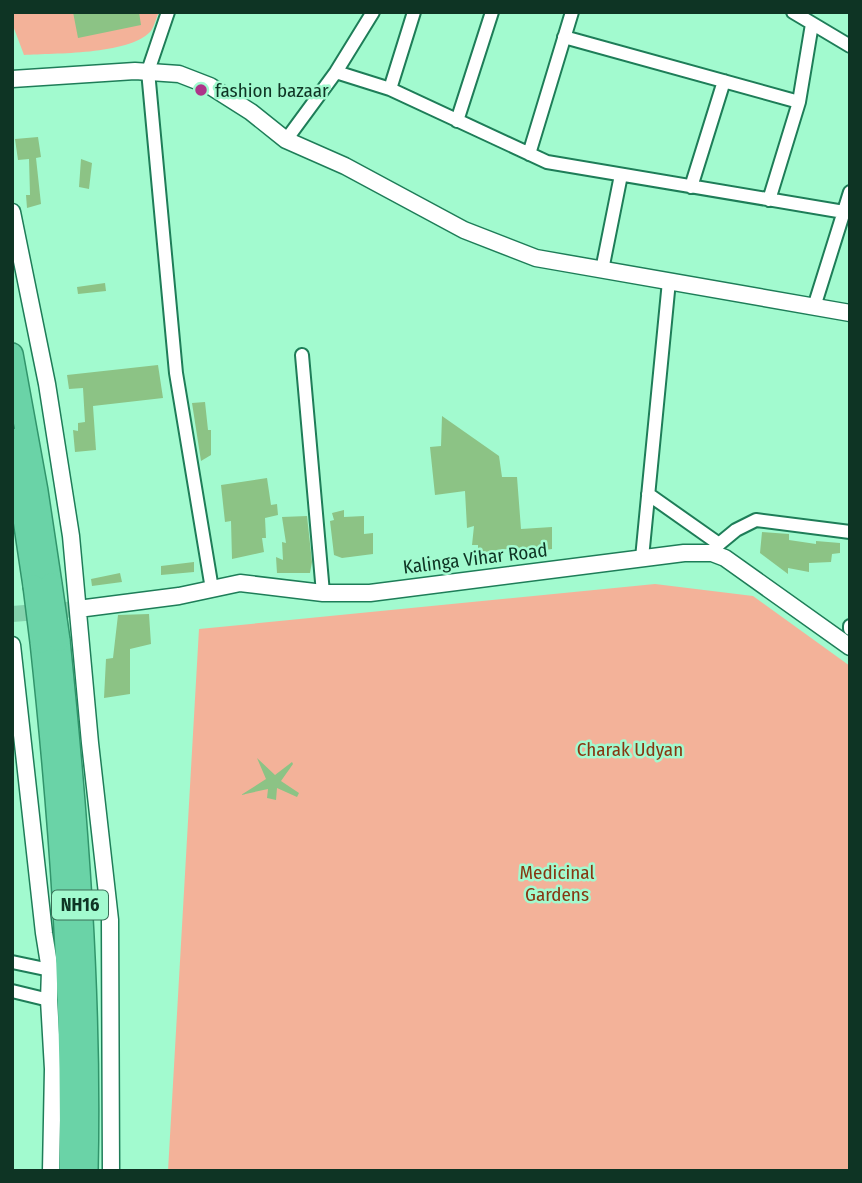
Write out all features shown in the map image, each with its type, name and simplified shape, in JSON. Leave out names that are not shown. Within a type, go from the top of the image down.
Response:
[{"type":"highway","name":"NH16","points":[[12,354],[37,491],[42,585]]},
{"type":"highway","name":"NH16","points":[[12,439],[42,585],[71,755],[80,897],[87,1171]]},
{"type":"highway","name":"NH16","points":[[50,641],[53,755],[68,961],[70,1171]]},
{"type":"street","points":[[168,12],[148,71],[176,373],[212,589]]},
{"type":"street","points":[[286,140],[336,72],[373,12]]},
{"type":"street","points":[[390,89],[414,12]]},
{"type":"street","points":[[457,121],[492,12]]},
{"type":"street","points":[[529,154],[572,12]]},
{"type":"street","points":[[797,13],[850,46]]},
{"type":"street","points":[[769,200],[799,102],[812,24]]},
{"type":"street","points":[[564,37],[799,102]]},
{"type":"street","points":[[12,79],[148,71],[179,74],[210,86],[251,112],[286,140],[345,166],[464,230],[536,258],[850,313]]},
{"type":"street","points":[[336,72],[390,89],[547,162],[844,212]]},
{"type":"street","points":[[691,187],[724,81]]},
{"type":"street","points":[[601,270],[621,175]]},
{"type":"street","points":[[814,307],[850,191]]},
{"type":"street","points":[[12,212],[47,384],[71,536],[110,920],[111,1171]]},
{"type":"street","points":[[642,558],[669,281]]},
{"type":"street","points":[[302,355],[323,593]]},
{"type":"street","points":[[648,494],[716,548],[736,530],[756,520],[850,532]]},
{"type":"street","name":"Kalinga Vihar Road","points":[[78,609],[179,596],[240,583],[323,593],[370,593],[716,548],[725,558],[850,647]]},
{"type":"street","points":[[12,645],[50,970],[48,1000],[53,1069],[51,1171]]},
{"type":"street","points":[[12,962],[50,970]]},
{"type":"street","points":[[12,991],[48,1000]]},
{"type":"green space","points":[[12,12],[159,12],[150,32],[140,40],[125,45],[90,51],[24,55],[12,23]]},
{"type":"green space","name":"Medicinal Gardens","points":[[655,584],[753,596],[850,666],[850,1171],[168,1171],[199,629]]},
{"type":"building","points":[[73,12],[139,12],[141,25],[78,38]]},
{"type":"building","points":[[38,137],[41,157],[36,158],[41,204],[27,208],[26,195],[30,195],[29,159],[18,160],[15,139]]},
{"type":"building","points":[[81,159],[92,163],[89,189],[79,187]]},
{"type":"building","points":[[105,283],[106,291],[78,294],[77,287]]},
{"type":"building","points":[[158,365],[163,398],[93,406],[96,450],[75,452],[73,430],[78,431],[78,423],[85,422],[83,388],[69,389],[67,375]]},
{"type":"building","points":[[205,402],[208,430],[211,430],[211,455],[201,461],[192,403]]},
{"type":"building","points":[[442,416],[499,456],[502,477],[517,477],[521,529],[552,527],[552,549],[509,554],[507,549],[478,553],[478,545],[472,545],[474,526],[467,528],[465,491],[435,495],[430,447],[441,446]]},
{"type":"building","points":[[267,478],[271,505],[277,504],[278,515],[265,518],[266,538],[262,538],[264,552],[232,559],[231,521],[225,522],[221,485]]},
{"type":"building","points":[[344,510],[344,517],[364,516],[364,534],[373,533],[373,554],[342,558],[334,555],[330,521],[334,520],[332,513]]},
{"type":"building","points":[[307,516],[312,562],[310,573],[277,573],[276,557],[283,560],[282,542],[286,543],[282,517]]},
{"type":"building","points":[[762,532],[789,534],[789,540],[816,544],[816,541],[840,543],[840,553],[832,554],[831,562],[809,563],[809,572],[788,568],[788,574],[760,553]]},
{"type":"building","points":[[194,562],[194,572],[161,575],[161,566]]},
{"type":"building","points":[[120,573],[122,582],[92,586],[91,579]]},
{"type":"building","points":[[149,614],[151,644],[130,649],[130,694],[104,698],[106,659],[113,658],[118,615]]},
{"type":"building","points":[[257,758],[275,775],[292,762],[281,781],[299,793],[297,797],[277,788],[276,800],[267,798],[268,789],[241,795],[266,779]]},
{"type":"tunnel","points":[[12,614],[78,609]]},
{"type":"place","name":"fashion bazaar","points":[[201,90]]},
{"type":"park label","name":"Charak Udyan","points":[[630,749]]}]
